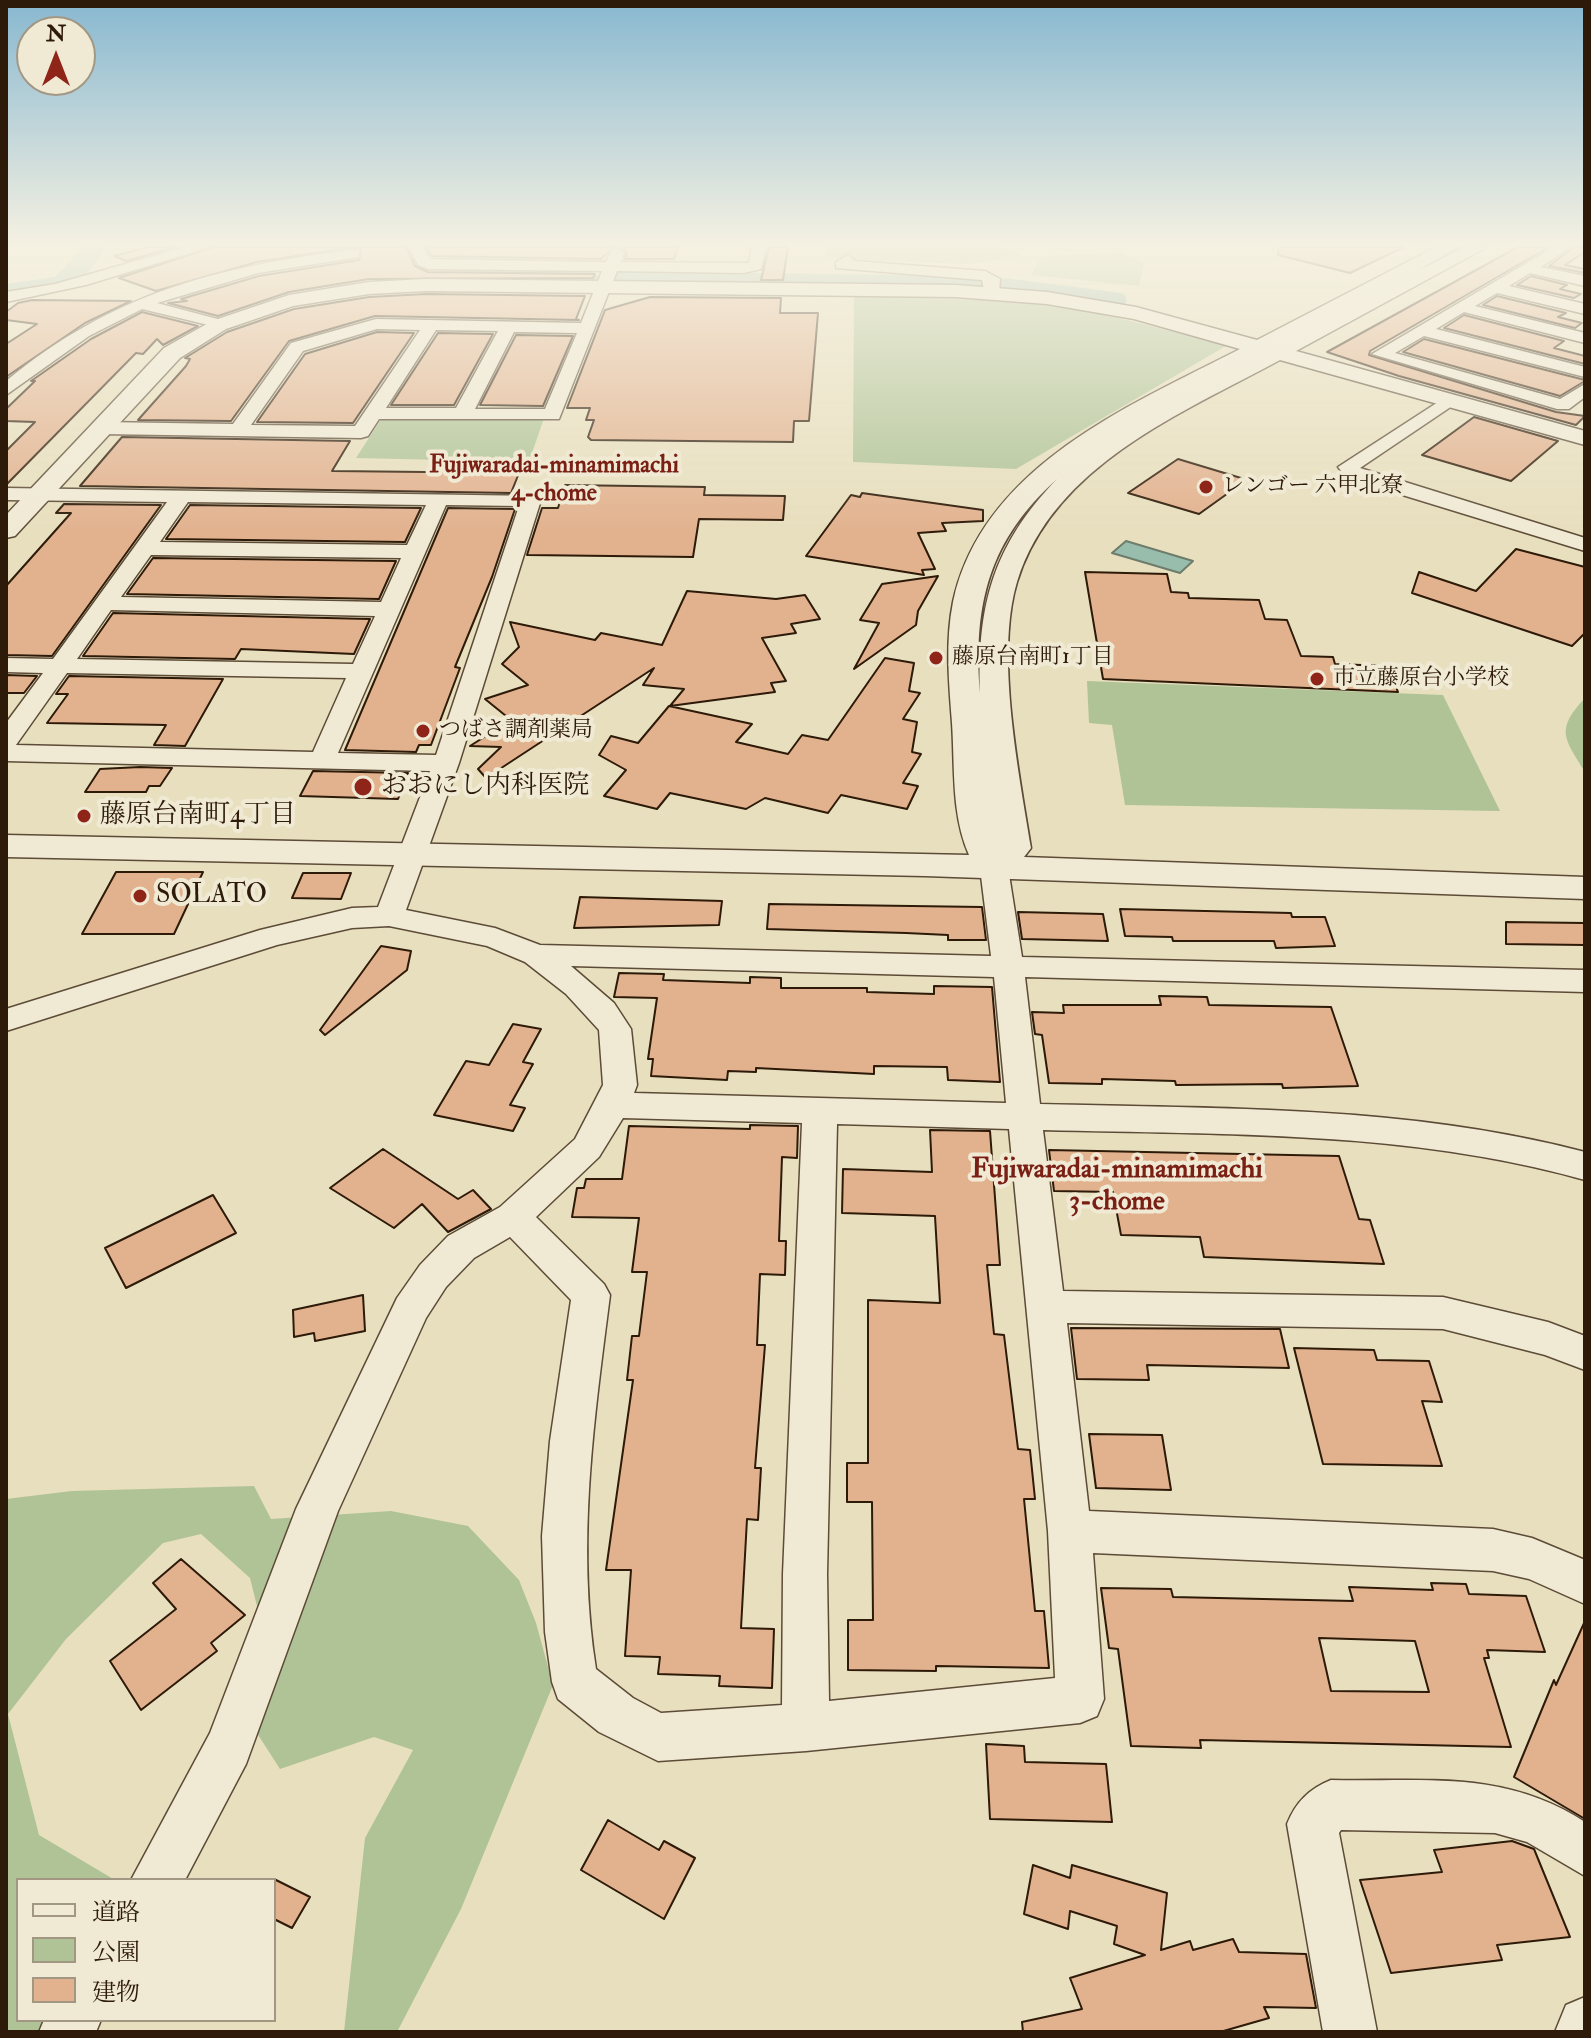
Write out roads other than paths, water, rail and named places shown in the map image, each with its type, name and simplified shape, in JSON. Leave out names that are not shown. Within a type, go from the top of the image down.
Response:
[{"type":"street","points":[[6,390],[64,342]]},
{"type":"street","points":[[6,530],[172,353],[190,342]]},
{"type":"street","points":[[238,430],[297,347],[314,342]]},
{"type":"street","points":[[101,428],[361,432],[420,342]]},
{"type":"street","points":[[463,413],[500,342]]},
{"type":"street","points":[[375,413],[552,415],[583,342]]},
{"type":"street","points":[[1239,342],[1585,438]]},
{"type":"street","points":[[513,1217],[591,1295],[563,1507],[565,1630],[575,1682],[616,1715],[658,1737],[806,1727],[1080,1699],[1070,1531],[995,855],[1006,802],[995,623],[1004,581],[1016,551],[1030,526],[1060,491],[1113,445],[1281,342]]},
{"type":"street","points":[[1267,350],[1283,342]]},
{"type":"street","points":[[1401,342],[1381,354],[1563,405],[1585,389]]},
{"type":"street","points":[[1469,342],[1585,372]]},
{"type":"street","points":[[1449,400],[1348,467],[1354,474],[1585,545]]},
{"type":"street","points":[[6,494],[531,500],[446,763],[389,916]]},
{"type":"street","points":[[6,741],[181,497]]},
{"type":"street","points":[[323,758],[439,498]]},
{"type":"street","points":[[143,548],[415,552]]},
{"type":"street","points":[[103,603],[389,609]]},
{"type":"street","points":[[6,665],[363,671]]},
{"type":"street","points":[[6,753],[446,763]]},
{"type":"street","points":[[6,828],[415,846]]},
{"type":"street","points":[[6,846],[415,846],[1585,863]]},
{"type":"street","points":[[995,855],[1585,888]]},
{"type":"street","points":[[9,1024],[287,932],[352,918],[389,916],[495,938],[536,955],[595,1003],[615,1029],[620,1085],[613,1105],[587,1148],[513,1217],[461,1247],[433,1276],[411,1309],[317,1509],[229,1747],[158,1878]]},
{"type":"street","points":[[536,955],[1585,981]]},
{"type":"street","points":[[613,1105],[1362,1126],[1436,1133],[1506,1145],[1585,1166]]},
{"type":"street","points":[[806,1727],[805,1574],[820,1111]]},
{"type":"street","points":[[1045,1307],[1443,1313],[1548,1339],[1585,1353]]},
{"type":"street","points":[[1070,1531],[1493,1550],[1532,1559],[1585,1582]]},
{"type":"street","points":[[1350,2032],[1312,1824],[1331,1805],[1495,1808],[1539,1821],[1585,1851]]},
{"type":"street","points":[[1582,2032],[1585,2024]]},
{"type":"place","name":"レンゴー 六甲北寮","points":[[1206,487]]},
{"type":"place","name":"藤原台南町1丁目","points":[[936,658]]},
{"type":"place","name":"市立藤原台小学校","points":[[1317,679]]},
{"type":"place","name":"つばさ調剤薬局","points":[[423,731]]},
{"type":"place","name":"おおにし内科医院","points":[[363,787]]},
{"type":"place","name":"藤原台南町4丁目","points":[[84,816]]},
{"type":"place","name":"SOLATO","points":[[140,896]]},
{"type":"district","name":"Fujiwaradai-minamimachi 4-chome","points":[[554,481]]},
{"type":"district","name":"Fujiwaradai-minamimachi 3-chome","points":[[1117,1187]]}]
